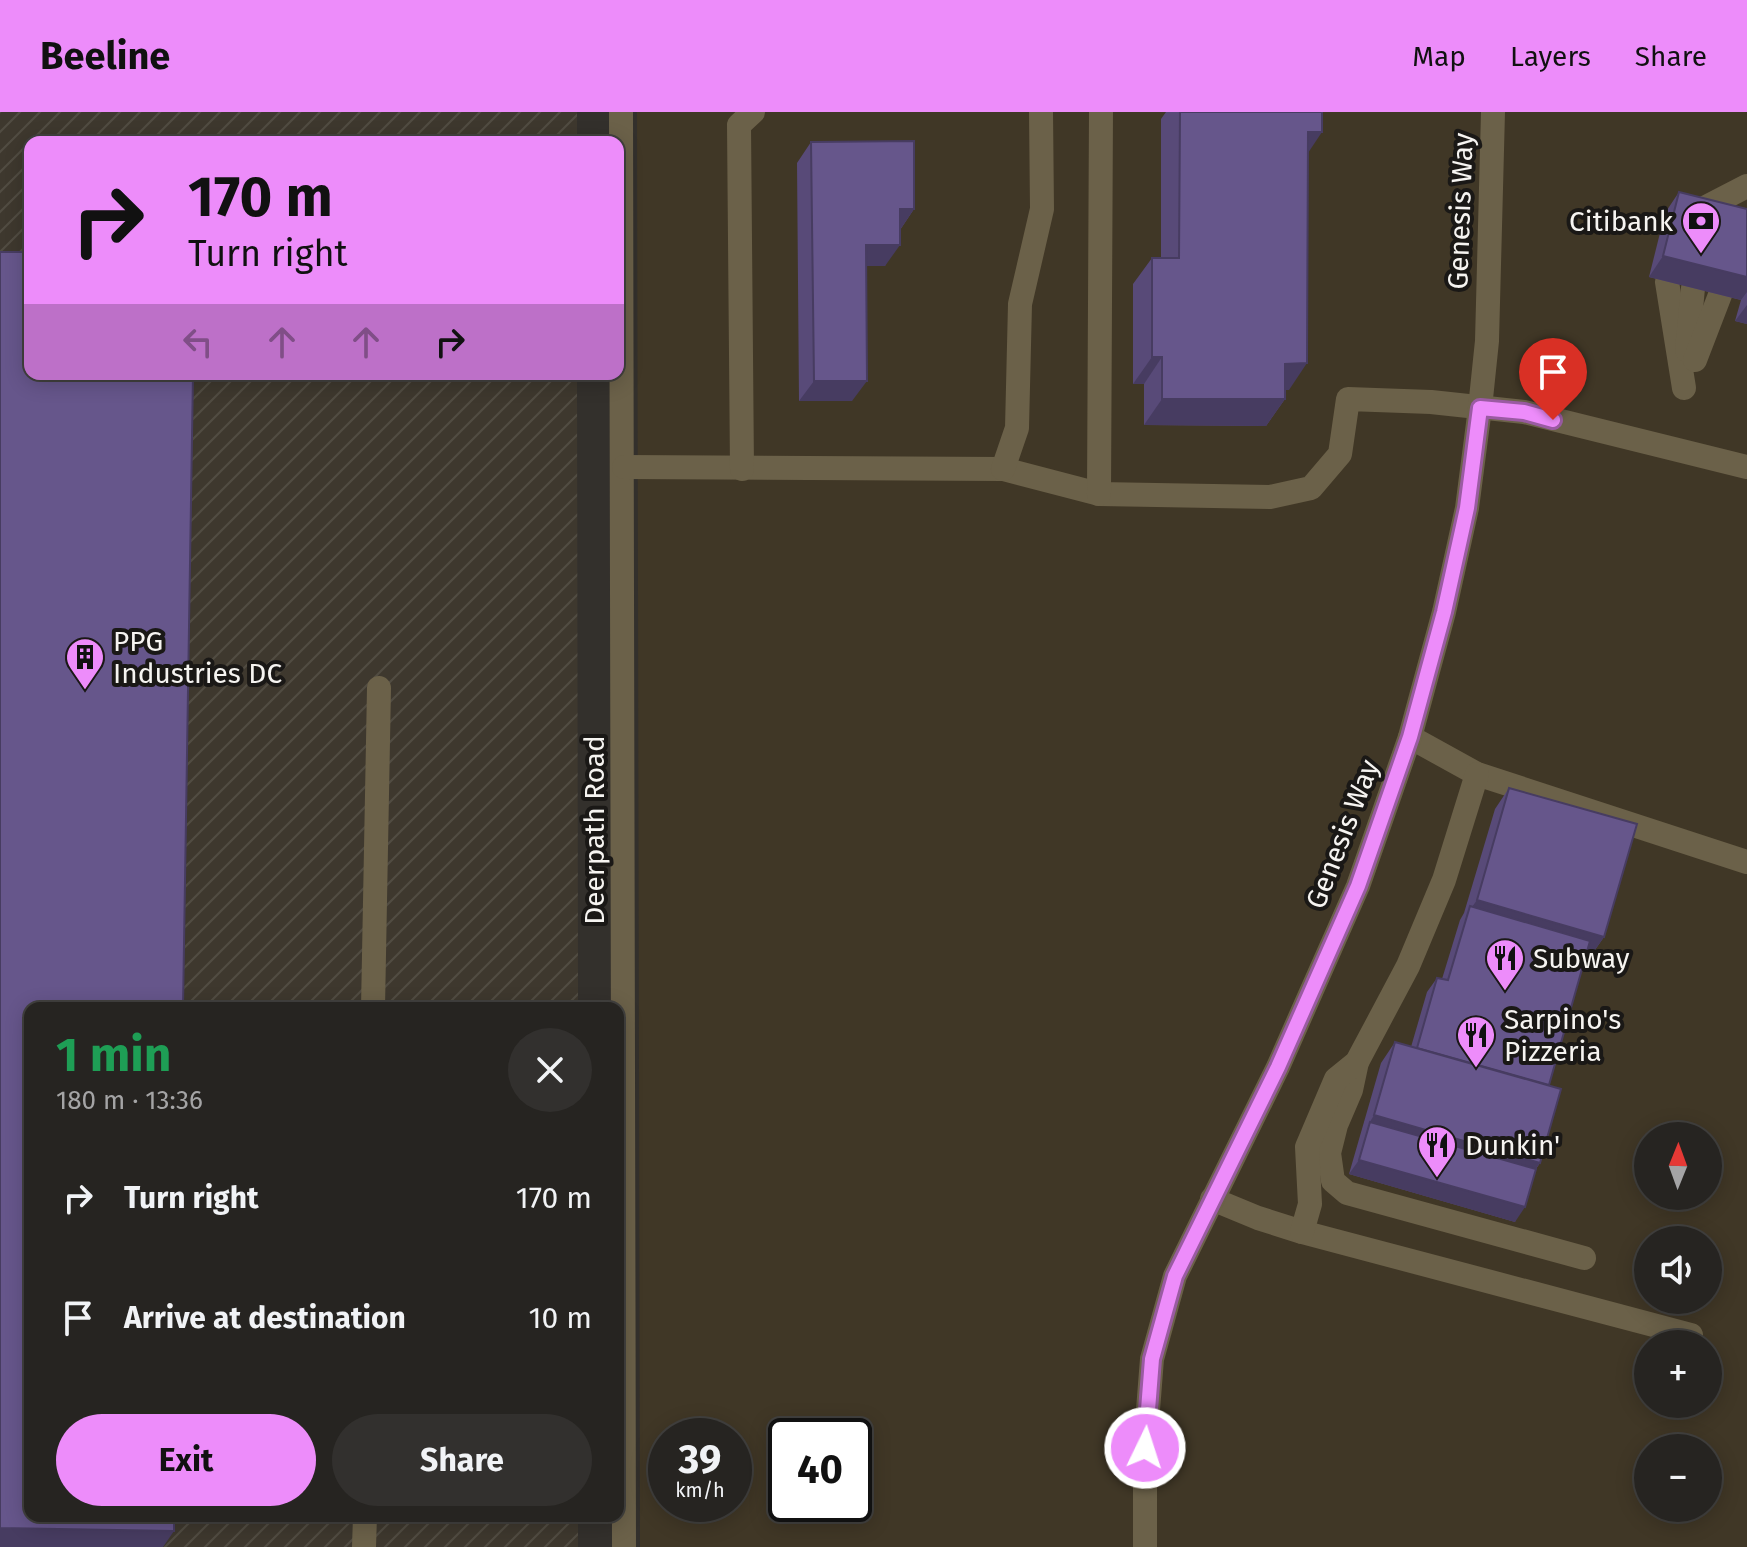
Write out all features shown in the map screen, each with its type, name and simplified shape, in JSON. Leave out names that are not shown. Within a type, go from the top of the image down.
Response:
[{"type":"street","name":"Deerpath Road","points":[[621,112],[621,136]]},
{"type":"street","points":[[742,469],[739,125],[753,112]]},
{"type":"street","points":[[1003,469],[1017,428],[1020,304],[1042,209],[1041,112]]},
{"type":"street","points":[[1099,494],[1101,112]]},
{"type":"street","name":"Genesis Way","points":[[1145,1547],[1145,1448],[1152,1359],[1175,1276],[1278,1067],[1358,886],[1410,737],[1444,612],[1467,508],[1487,341],[1493,112]]},
{"type":"street","points":[[1696,221],[1747,189]]},
{"type":"street","points":[[1667,282],[1684,388]]},
{"type":"street","points":[[1684,388],[1693,288]]},
{"type":"street","points":[[1684,388],[1720,295]]},
{"type":"street","name":"Deerpath Road","points":[[623,380],[624,1547]]},
{"type":"street","points":[[624,467],[1003,469],[1099,494],[1270,497],[1311,488],[1340,454],[1348,399],[1431,402],[1524,412],[1747,467]]},
{"type":"street","points":[[373,1002],[379,688]]},
{"type":"street","points":[[1410,737],[1477,774],[1747,862]]},
{"type":"street","points":[[1477,774],[1444,880],[1420,938],[1357,1062],[1351,1090],[1336,1125],[1329,1153],[1333,1181],[1347,1193],[1584,1258]]},
{"type":"street","points":[[1302,1232],[1310,1204],[1307,1147],[1336,1079],[1357,1062]]},
{"type":"street","points":[[1212,1199],[1302,1232],[1672,1330]]},
{"type":"street","points":[[364,1547],[365,1522]]},
{"type":"shaded area","points":[[0,112],[577,112],[577,136],[24,136],[24,380],[577,380],[578,1002],[24,1002],[24,1522],[578,1522],[578,1547],[0,1547]]},
{"type":"shaded area","points":[[637,112],[1747,112],[1747,1547],[640,1547]]},
{"type":"building","points":[[1180,112],[1322,112],[1322,132],[1308,132],[1307,363],[1285,364],[1285,399],[1162,399],[1162,357],[1152,357],[1152,258],[1179,258]]},
{"type":"building","points":[[914,141],[914,209],[900,209],[900,245],[866,245],[867,381],[814,381],[811,142]]},
{"type":"building","points":[[1679,192],[1747,209],[1747,277],[1663,256]]},
{"type":"building","name":"PPG Industries DC","points":[[0,252],[24,252],[24,380],[193,380],[183,1002],[24,1002],[24,1522],[174,1522],[174,1531],[0,1528]]},
{"type":"building","points":[[1509,788],[1637,824],[1604,937],[1477,900]]},
{"type":"building","points":[[1470,906],[1590,941],[1549,1085],[1417,1048],[1437,978],[1448,980]]},
{"type":"building","points":[[1395,1042],[1561,1089],[1540,1163],[1374,1115]]},
{"type":"building","points":[[1370,1122],[1536,1169],[1525,1207],[1359,1160]]},
{"type":"place","name":"Citibank","points":[[1701,255]]},
{"type":"place","name":"PPG Industries DC","points":[[85,691]]},
{"type":"place","name":"Subway","points":[[1505,992]]},
{"type":"place","name":"Sarpino's Pizzeria","points":[[1476,1069]]},
{"type":"place","name":"Dunkin'","points":[[1437,1179]]},
{"type":"route","points":[[1145,1448],[1152,1359],[1175,1276],[1278,1067],[1358,886],[1410,737],[1444,612],[1467,508],[1480,408],[1524,412],[1553,420]]}]
